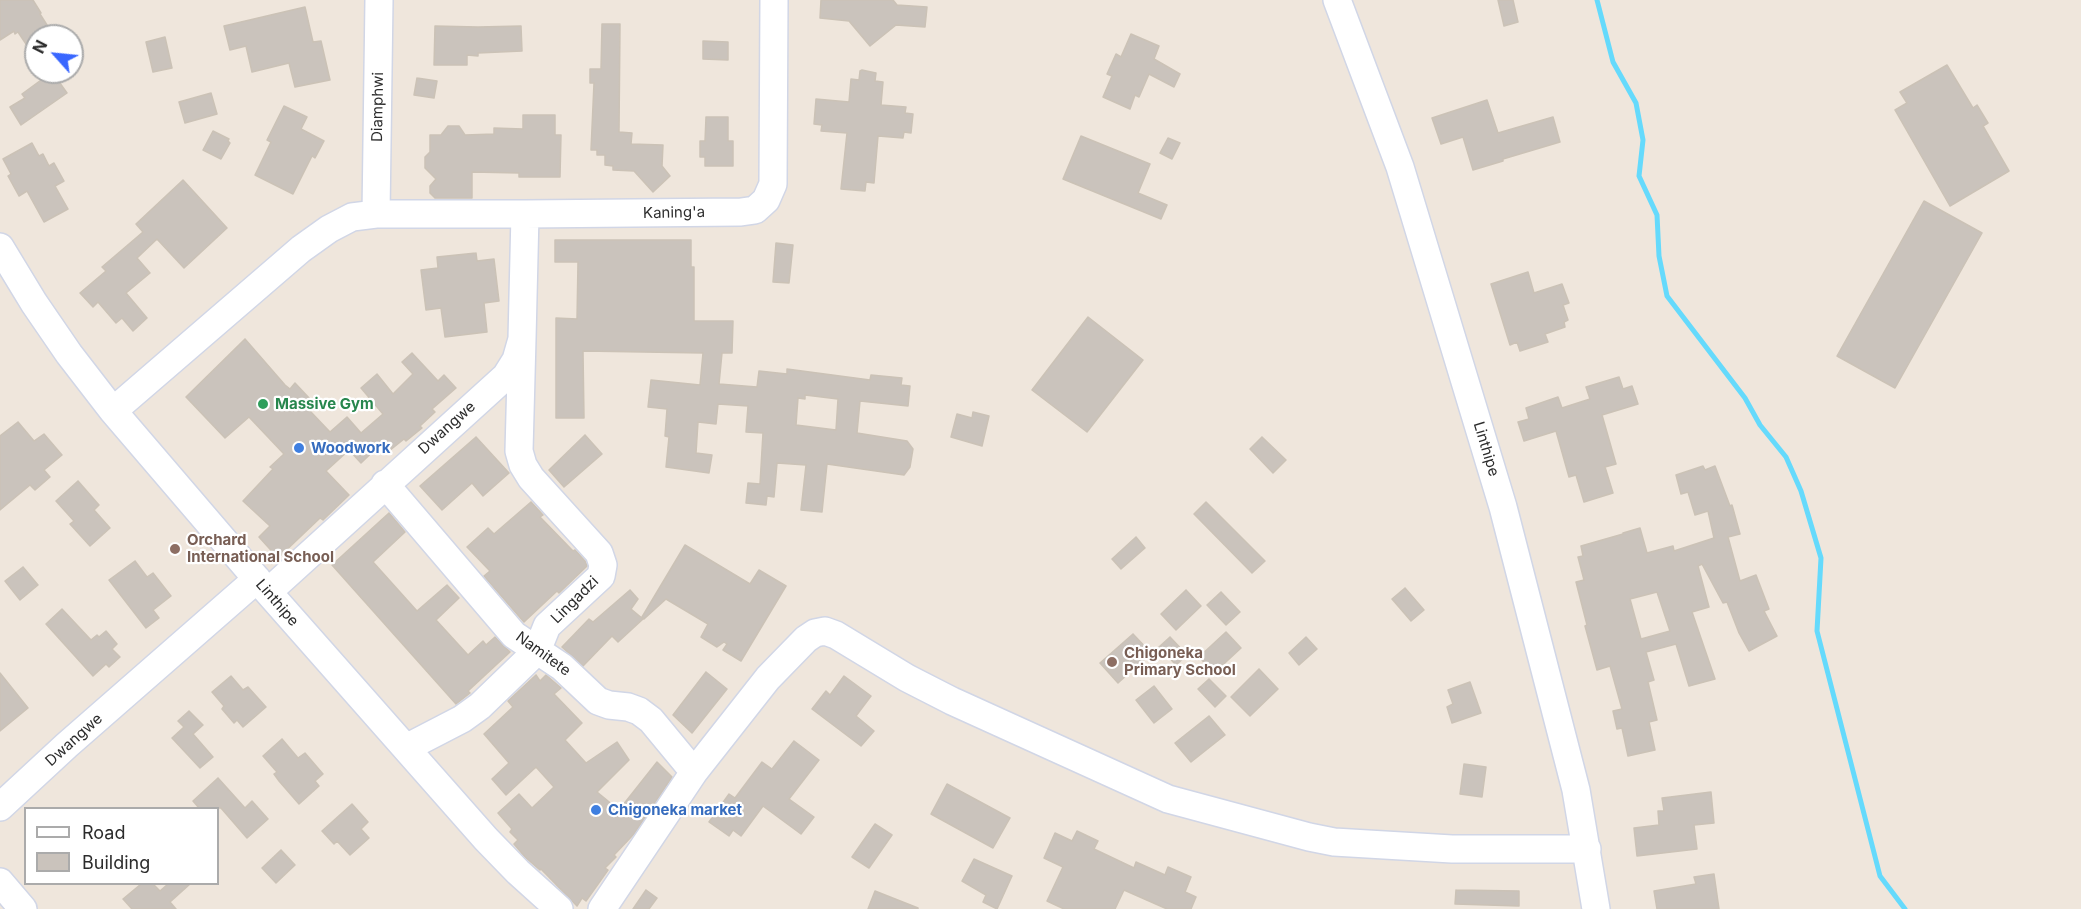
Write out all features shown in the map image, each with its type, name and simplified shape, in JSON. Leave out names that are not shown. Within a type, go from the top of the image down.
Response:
[{"type":"street","name":"Diamphwi","points":[[376,214],[379,0]]},
{"type":"street","name":"Kaning'a","points":[[376,214],[741,212],[755,210],[766,200],[773,184],[774,0]]},
{"type":"street","name":"Linthipe","points":[[1337,0],[1400,167],[1500,495],[1566,747],[1587,849],[1596,909]]},
{"type":"street","points":[[113,411],[301,249],[329,229],[352,218],[376,214]]},
{"type":"street","name":"Dwangwe","points":[[0,807],[67,746],[385,484],[506,376],[516,360],[522,339],[525,214]]},
{"type":"street","name":"Linthipe","points":[[0,246],[51,328],[113,411],[262,586],[494,847],[559,909]]},
{"type":"street","name":"Lingadzi","points":[[406,748],[462,719],[480,706],[537,651],[547,626],[601,576],[603,565],[599,554],[531,478],[523,465],[519,451],[522,339]]},
{"type":"street","name":"Namitete","points":[[385,484],[514,635],[562,667],[598,701],[628,707],[639,711],[651,720],[694,771]]},
{"type":"street","points":[[602,909],[694,771],[768,678],[806,639],[815,633],[825,631],[836,635],[907,678],[943,696],[1168,799],[1334,842],[1452,849],[1587,849]]},
{"type":"street","points":[[0,882],[23,909]]},
{"type":"building","points":[[0,0],[33,0],[46,24],[24,24],[24,41],[18,32],[15,34],[14,31],[0,40]]},
{"type":"building","points":[[821,0],[893,0],[897,5],[927,7],[925,27],[896,25],[870,46],[849,21],[820,18]]},
{"type":"building","points":[[1498,0],[1513,0],[1518,22],[1504,26]]},
{"type":"building","points":[[305,7],[313,42],[321,41],[330,80],[295,87],[289,63],[252,72],[246,46],[230,50],[224,26]]},
{"type":"building","points":[[602,24],[620,24],[619,132],[632,133],[631,144],[663,145],[662,166],[670,176],[653,192],[634,171],[613,170],[613,166],[605,165],[605,155],[597,155],[597,150],[591,150],[594,83],[590,83],[590,69],[601,69]]},
{"type":"building","points":[[435,26],[521,26],[522,51],[467,55],[467,65],[434,65]]},
{"type":"building","points":[[1131,34],[1159,46],[1154,59],[1180,74],[1174,87],[1149,74],[1139,97],[1135,95],[1130,109],[1103,97],[1112,76],[1107,74],[1116,54],[1121,57]]},
{"type":"building","points":[[165,37],[172,68],[153,72],[146,42]]},
{"type":"building","points":[[703,41],[728,42],[728,60],[703,59]]},
{"type":"building","points":[[1947,65],[1973,108],[1977,105],[1988,123],[1983,126],[2009,171],[1950,206],[1895,110],[1907,103],[1900,92]]},
{"type":"building","points":[[862,70],[876,73],[875,81],[883,82],[881,105],[906,107],[905,113],[913,114],[911,133],[904,132],[903,138],[878,136],[874,183],[866,182],[865,191],[841,189],[847,133],[821,131],[822,125],[814,124],[816,99],[849,102],[851,79],[859,80]]},
{"type":"building","points":[[417,78],[437,81],[434,98],[414,95]]},
{"type":"building","points":[[36,84],[61,84],[67,93],[21,125],[10,107],[25,98],[22,94]]},
{"type":"building","points":[[211,93],[217,114],[185,123],[179,102]]},
{"type":"building","points":[[1487,100],[1498,133],[1553,117],[1560,142],[1473,170],[1463,137],[1441,144],[1432,118]]},
{"type":"building","points":[[284,106],[307,117],[301,129],[324,141],[315,158],[312,156],[293,194],[255,175],[271,142],[267,140]]},
{"type":"building","points":[[523,115],[555,115],[555,135],[561,135],[560,177],[519,177],[519,173],[472,172],[472,198],[435,198],[430,193],[430,186],[436,179],[425,168],[425,157],[430,152],[430,135],[441,135],[448,126],[459,126],[465,135],[494,134],[494,128],[523,129]]},
{"type":"building","points":[[706,117],[728,117],[728,141],[733,141],[733,166],[705,166],[705,157],[700,157],[700,141],[705,141]]},
{"type":"building","points":[[213,131],[229,139],[230,143],[221,159],[203,150]]},
{"type":"building","points":[[1081,136],[1150,164],[1138,193],[1167,205],[1161,219],[1063,179]]},
{"type":"building","points":[[1168,138],[1180,143],[1172,159],[1160,153]]},
{"type":"building","points":[[32,143],[39,156],[43,154],[49,166],[54,163],[64,181],[55,186],[68,209],[44,222],[27,191],[19,196],[8,176],[11,174],[3,159]]},
{"type":"building","points":[[183,180],[227,228],[184,268],[157,239],[137,258],[150,273],[126,293],[147,318],[133,331],[122,318],[116,323],[98,302],[93,307],[80,293],[106,271],[102,267],[143,232],[136,224]]},
{"type":"building","points":[[1924,201],[1982,233],[1895,388],[1837,356]]},
{"type":"building","points":[[555,240],[691,240],[691,267],[694,267],[694,321],[733,321],[732,353],[722,353],[719,384],[757,387],[759,371],[787,374],[787,369],[870,380],[871,375],[902,378],[901,385],[910,386],[908,406],[860,401],[857,433],[907,441],[913,449],[910,467],[904,475],[827,464],[822,512],[801,510],[806,465],[777,463],[774,497],[767,496],[766,505],[746,503],[748,483],[760,484],[763,433],[746,432],[748,406],[718,404],[716,424],[698,422],[696,453],[712,455],[709,473],[666,467],[669,437],[665,436],[667,409],[648,407],[651,380],[700,385],[703,353],[583,351],[584,418],[556,418],[556,318],[577,319],[578,262],[555,262]],"holes":[[[805,395],[838,399],[836,430],[796,425],[798,398],[805,399]]]},
{"type":"building","points":[[776,243],[793,245],[789,283],[773,282]]},
{"type":"building","points":[[476,253],[477,261],[494,259],[499,301],[484,303],[487,332],[445,337],[441,308],[426,310],[421,270],[438,268],[437,257]]},
{"type":"building","points":[[1528,272],[1534,293],[1562,284],[1569,303],[1563,305],[1568,320],[1564,322],[1565,327],[1545,334],[1548,342],[1520,351],[1517,342],[1510,345],[1491,284]]},
{"type":"building","points":[[1088,317],[1143,360],[1087,432],[1032,390]]},
{"type":"building","points":[[245,339],[285,385],[290,389],[295,383],[311,400],[307,404],[310,411],[330,432],[347,417],[361,433],[383,414],[361,388],[377,374],[393,394],[413,374],[402,362],[412,353],[438,381],[444,375],[456,388],[432,409],[435,412],[420,426],[422,428],[406,441],[404,439],[389,451],[382,443],[361,463],[349,450],[326,471],[349,495],[323,520],[320,518],[278,558],[259,537],[270,526],[243,501],[273,469],[270,467],[284,454],[249,417],[225,438],[186,397]]},
{"type":"building","points":[[1619,377],[1623,389],[1632,386],[1638,404],[1602,415],[1616,464],[1605,467],[1613,493],[1584,502],[1576,475],[1569,477],[1556,431],[1524,441],[1518,422],[1529,419],[1526,408],[1558,397],[1562,408],[1590,399],[1586,387]]},
{"type":"building","points":[[973,412],[989,416],[982,446],[951,437],[957,414],[972,418]]},
{"type":"building","points":[[18,422],[34,441],[44,434],[62,455],[44,470],[50,477],[35,490],[30,485],[0,510],[0,436]]},
{"type":"building","points":[[585,435],[602,454],[564,487],[549,470]]},
{"type":"building","points":[[476,437],[509,473],[483,496],[472,483],[442,510],[420,486]]},
{"type":"building","points":[[1262,437],[1286,460],[1273,473],[1250,449]]},
{"type":"building","points":[[1703,466],[1705,470],[1715,466],[1730,506],[1732,505],[1740,534],[1728,537],[1740,581],[1756,575],[1769,609],[1764,611],[1777,636],[1749,651],[1727,602],[1723,603],[1702,564],[1698,566],[1709,607],[1692,612],[1715,679],[1689,686],[1676,644],[1646,652],[1654,680],[1648,682],[1657,720],[1649,722],[1655,750],[1628,756],[1622,728],[1617,729],[1613,711],[1622,709],[1610,666],[1597,670],[1585,626],[1587,625],[1576,582],[1584,580],[1578,557],[1583,556],[1581,546],[1640,528],[1647,553],[1673,546],[1674,551],[1714,538],[1708,511],[1695,515],[1688,492],[1681,494],[1676,475]],"holes":[[[1657,592],[1670,631],[1641,639],[1630,599]]]},
{"type":"building","points":[[78,481],[99,505],[94,510],[110,528],[90,546],[70,524],[74,521],[56,501]]},
{"type":"building","points":[[531,502],[543,515],[540,517],[573,551],[575,550],[587,566],[524,622],[484,576],[490,571],[467,547],[488,528],[494,534]]},
{"type":"building","points":[[1206,502],[1265,561],[1252,573],[1194,514]]},
{"type":"building","points":[[389,513],[405,532],[373,562],[417,611],[447,585],[459,598],[436,620],[468,655],[483,641],[486,645],[495,637],[510,652],[456,704],[332,565]]},
{"type":"building","points":[[1136,537],[1145,548],[1121,569],[1112,559]]},
{"type":"building","points":[[685,545],[750,584],[759,570],[786,586],[741,661],[723,650],[727,644],[724,642],[717,647],[701,637],[708,624],[666,599],[644,619],[642,617]]},
{"type":"building","points":[[135,561],[147,577],[153,573],[171,596],[153,610],[159,618],[146,628],[109,580]]},
{"type":"building","points":[[23,567],[38,585],[20,600],[5,581]]},
{"type":"building","points":[[1405,588],[1424,610],[1411,621],[1392,599]]},
{"type":"building","points":[[630,590],[638,599],[631,609],[643,619],[618,642],[612,636],[583,666],[562,647],[589,619],[593,622]]},
{"type":"building","points":[[1186,590],[1201,606],[1176,630],[1161,614]]},
{"type":"building","points":[[1221,592],[1240,612],[1226,625],[1207,605]]},
{"type":"building","points":[[62,609],[91,640],[106,631],[117,644],[112,649],[120,657],[109,667],[106,664],[93,676],[46,624]]},
{"type":"building","points":[[1226,632],[1241,648],[1214,673],[1199,657]]},
{"type":"building","points":[[1133,634],[1151,653],[1118,683],[1100,663]]},
{"type":"building","points":[[1170,637],[1187,655],[1176,665],[1159,647]]},
{"type":"building","points":[[1306,637],[1317,649],[1299,665],[1289,653]]},
{"type":"building","points":[[1259,669],[1278,689],[1250,716],[1231,697]]},
{"type":"building","points":[[706,672],[727,689],[692,733],[673,715]]},
{"type":"building","points":[[0,673],[28,708],[0,731]]},
{"type":"building","points":[[536,675],[540,681],[546,675],[561,688],[554,694],[582,723],[565,740],[586,763],[617,742],[629,760],[597,792],[619,810],[657,762],[672,777],[634,834],[614,855],[616,857],[605,868],[608,870],[586,901],[582,898],[577,906],[541,869],[525,857],[514,844],[518,840],[510,832],[512,829],[498,813],[519,794],[532,808],[554,787],[536,767],[506,795],[492,779],[509,763],[484,734],[513,707],[508,701]]},
{"type":"building","points":[[231,676],[243,690],[248,687],[266,707],[243,727],[237,720],[234,723],[212,692]]},
{"type":"building","points":[[844,676],[871,696],[856,716],[874,731],[861,746],[812,709],[826,691],[830,695]]},
{"type":"building","points":[[1209,679],[1226,696],[1215,707],[1198,689]]},
{"type":"building","points":[[1470,682],[1481,713],[1452,723],[1447,707],[1453,704],[1448,690]]},
{"type":"building","points":[[1154,686],[1172,709],[1154,723],[1136,700]]},
{"type":"building","points":[[189,711],[203,725],[193,734],[213,757],[200,768],[172,738],[184,727],[178,721]]},
{"type":"building","points":[[1209,716],[1225,735],[1191,762],[1175,743]]},
{"type":"building","points":[[282,739],[298,758],[305,753],[323,774],[315,781],[319,786],[299,804],[279,781],[274,774],[277,772],[263,756]]},
{"type":"building","points":[[794,741],[819,760],[789,799],[814,817],[801,834],[763,806],[741,836],[733,830],[729,836],[709,822],[729,794],[735,798],[762,762],[772,769]]},
{"type":"building","points":[[1464,764],[1486,767],[1482,797],[1460,794]]},
{"type":"building","points":[[218,778],[245,808],[252,801],[268,819],[247,838],[221,808],[198,807],[193,801]]},
{"type":"building","points":[[947,784],[1010,818],[993,848],[931,814]]},
{"type":"building","points":[[1711,792],[1714,823],[1694,825],[1697,849],[1637,856],[1634,828],[1659,825],[1658,811],[1664,811],[1662,798]]},
{"type":"building","points":[[352,804],[368,822],[361,829],[369,838],[350,855],[337,841],[334,844],[322,831]]},
{"type":"building","points":[[875,824],[892,835],[869,868],[852,857]]},
{"type":"building","points":[[1077,831],[1098,841],[1094,849],[1134,868],[1136,862],[1165,875],[1168,867],[1191,877],[1185,892],[1196,897],[1191,909],[1167,909],[1124,890],[1115,909],[1064,909],[1047,901],[1063,867],[1044,858],[1055,833],[1072,841]]},
{"type":"building","points":[[281,850],[295,865],[276,883],[262,868]]},
{"type":"building","points":[[974,859],[1012,876],[997,909],[983,902],[986,895],[962,881]]},
{"type":"building","points":[[1714,874],[1719,909],[1657,909],[1654,891],[1696,884],[1694,877]]},
{"type":"building","points":[[140,885],[154,885],[160,891],[167,885],[189,885],[170,902],[176,909],[132,909],[123,899]]},
{"type":"building","points":[[646,890],[657,898],[649,909],[633,909]]},
{"type":"building","points":[[1456,890],[1519,891],[1519,906],[1455,904]]},
{"type":"building","points":[[875,891],[918,908],[918,909],[868,909]]},
{"type":"waterway","points":[[1597,0],[1613,62],[1636,103],[1643,140],[1639,176],[1657,215],[1659,256],[1667,296],[1745,398],[1760,425],[1786,457],[1801,491],[1821,558],[1817,631],[1880,876],[1905,909]]},
{"type":"place","name":"Massive Gym","points":[[263,404]]},
{"type":"place","name":"Woodwork","points":[[299,448]]},
{"type":"place","name":"Orchard International School","points":[[175,549]]},
{"type":"place","name":"Chigoneka Primary School","points":[[1112,662]]},
{"type":"place","name":"Chigoneka market","points":[[596,810]]}]
